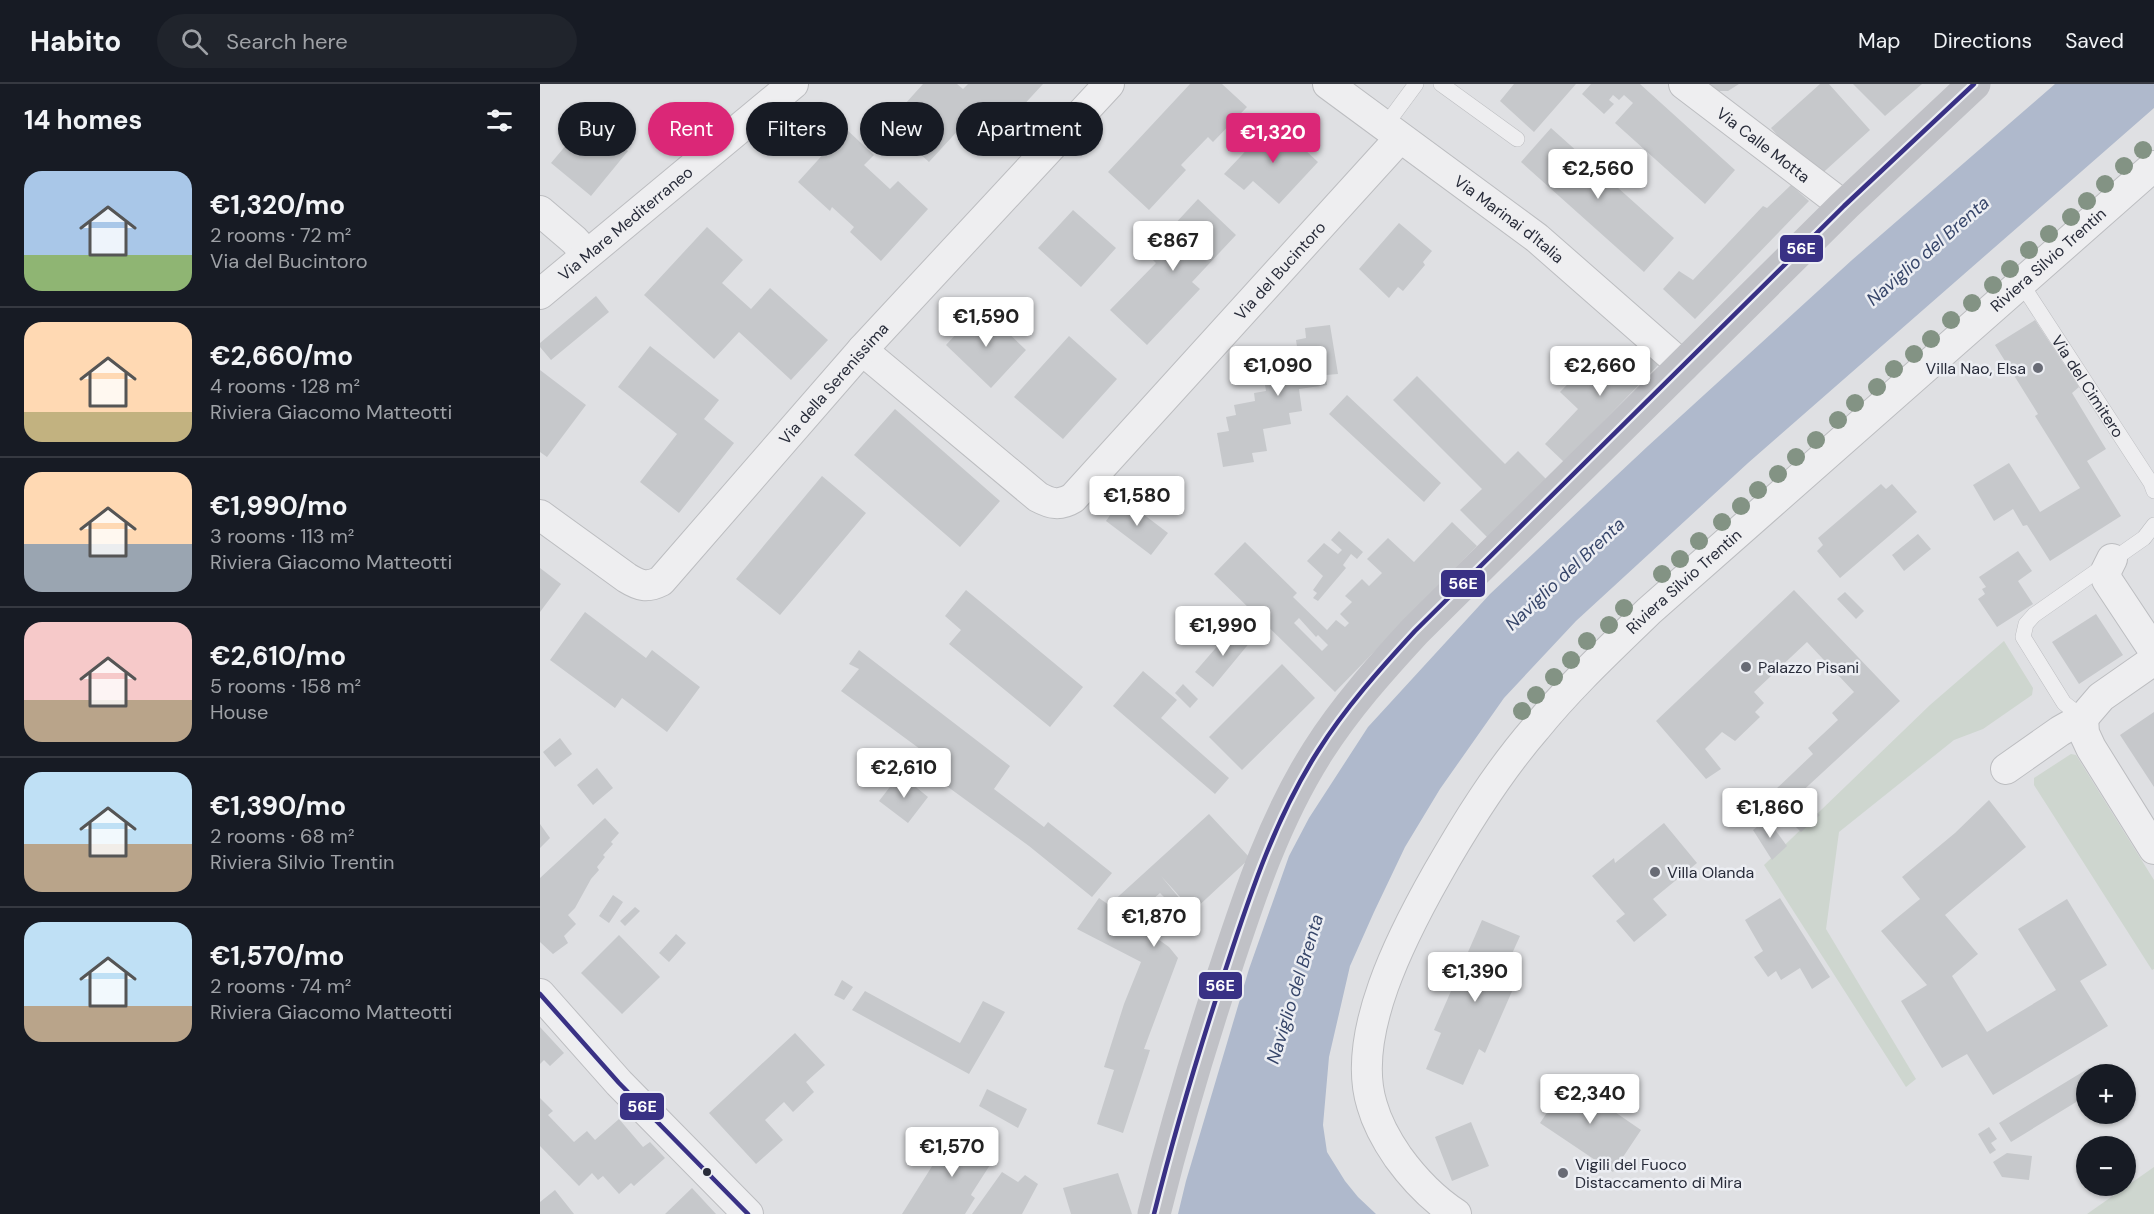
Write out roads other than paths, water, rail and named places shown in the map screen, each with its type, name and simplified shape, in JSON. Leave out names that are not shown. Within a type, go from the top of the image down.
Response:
[{"type":"street","name":"Via Mare Mediterraneo","points":[[540,294],[793,84]]},
{"type":"street","name":"Via della Serenissima","points":[[540,515],[640,586],[649,587],[661,581],[862,350],[1109,84]]},
{"type":"street","name":"Via Marinai d'Italia","points":[[1328,84],[1537,238],[1683,366]]},
{"type":"street","name":"Via Calle Motta","points":[[1684,84],[1844,206]]},
{"type":"street","points":[[1154,1214],[1208,1023],[1251,891],[1280,819],[1318,752],[1363,688],[1415,631],[1844,206],[1974,84]]},
{"type":"street","name":"Via del Bucintoro","points":[[862,350],[1038,498],[1047,502],[1065,503],[1073,498],[1393,132]]},
{"type":"street","name":"Riviera Silvio Trentin","points":[[1456,1214],[1424,1188],[1402,1162],[1384,1134],[1371,1103],[1368,1051],[1372,1023],[1383,987],[1409,926],[1491,785],[1536,727],[1649,611],[2154,166]]},
{"type":"street","points":[[540,212],[587,254]]},
{"type":"street","points":[[2112,559],[2106,571],[2107,580],[2154,651]]},
{"type":"street","points":[[2006,769],[2060,731],[2083,718],[2101,697],[2154,660]]},
{"type":"street","points":[[2083,718],[2084,733],[2091,748],[2154,849]]},
{"type":"street","points":[[540,994],[619,1083],[748,1214]]},
{"type":"lane","points":[[1393,132],[1416,84]]},
{"type":"lane","points":[[1442,84],[1516,139]]},
{"type":"lane","name":"Via del Cimitero","points":[[2021,283],[2154,491]]},
{"type":"lane","points":[[2083,718],[2064,703],[2023,638],[2026,624],[2034,615],[2144,538],[2154,525]]},
{"type":"water","name":"Naviglio del Brenta","points":[[2055,84],[2154,84],[2154,108],[1748,463],[1576,621],[1504,698],[1440,789],[1405,847],[1350,966],[1329,1057],[1323,1125],[1327,1152],[1345,1181],[1376,1214],[1178,1214],[1249,969],[1289,856],[1309,818],[1368,727],[1490,594],[1648,446],[1852,260]]},
{"type":"place","name":"Villa Nao, Elsa","points":[[2038,368]]},
{"type":"place","name":"Palazzo Pisani","points":[[1746,667]]},
{"type":"place","name":"Villa Olanda","points":[[1655,872]]},
{"type":"place","name":"Vigili del Fuoco Distaccamento di Mira","points":[[1563,1173]]}]
